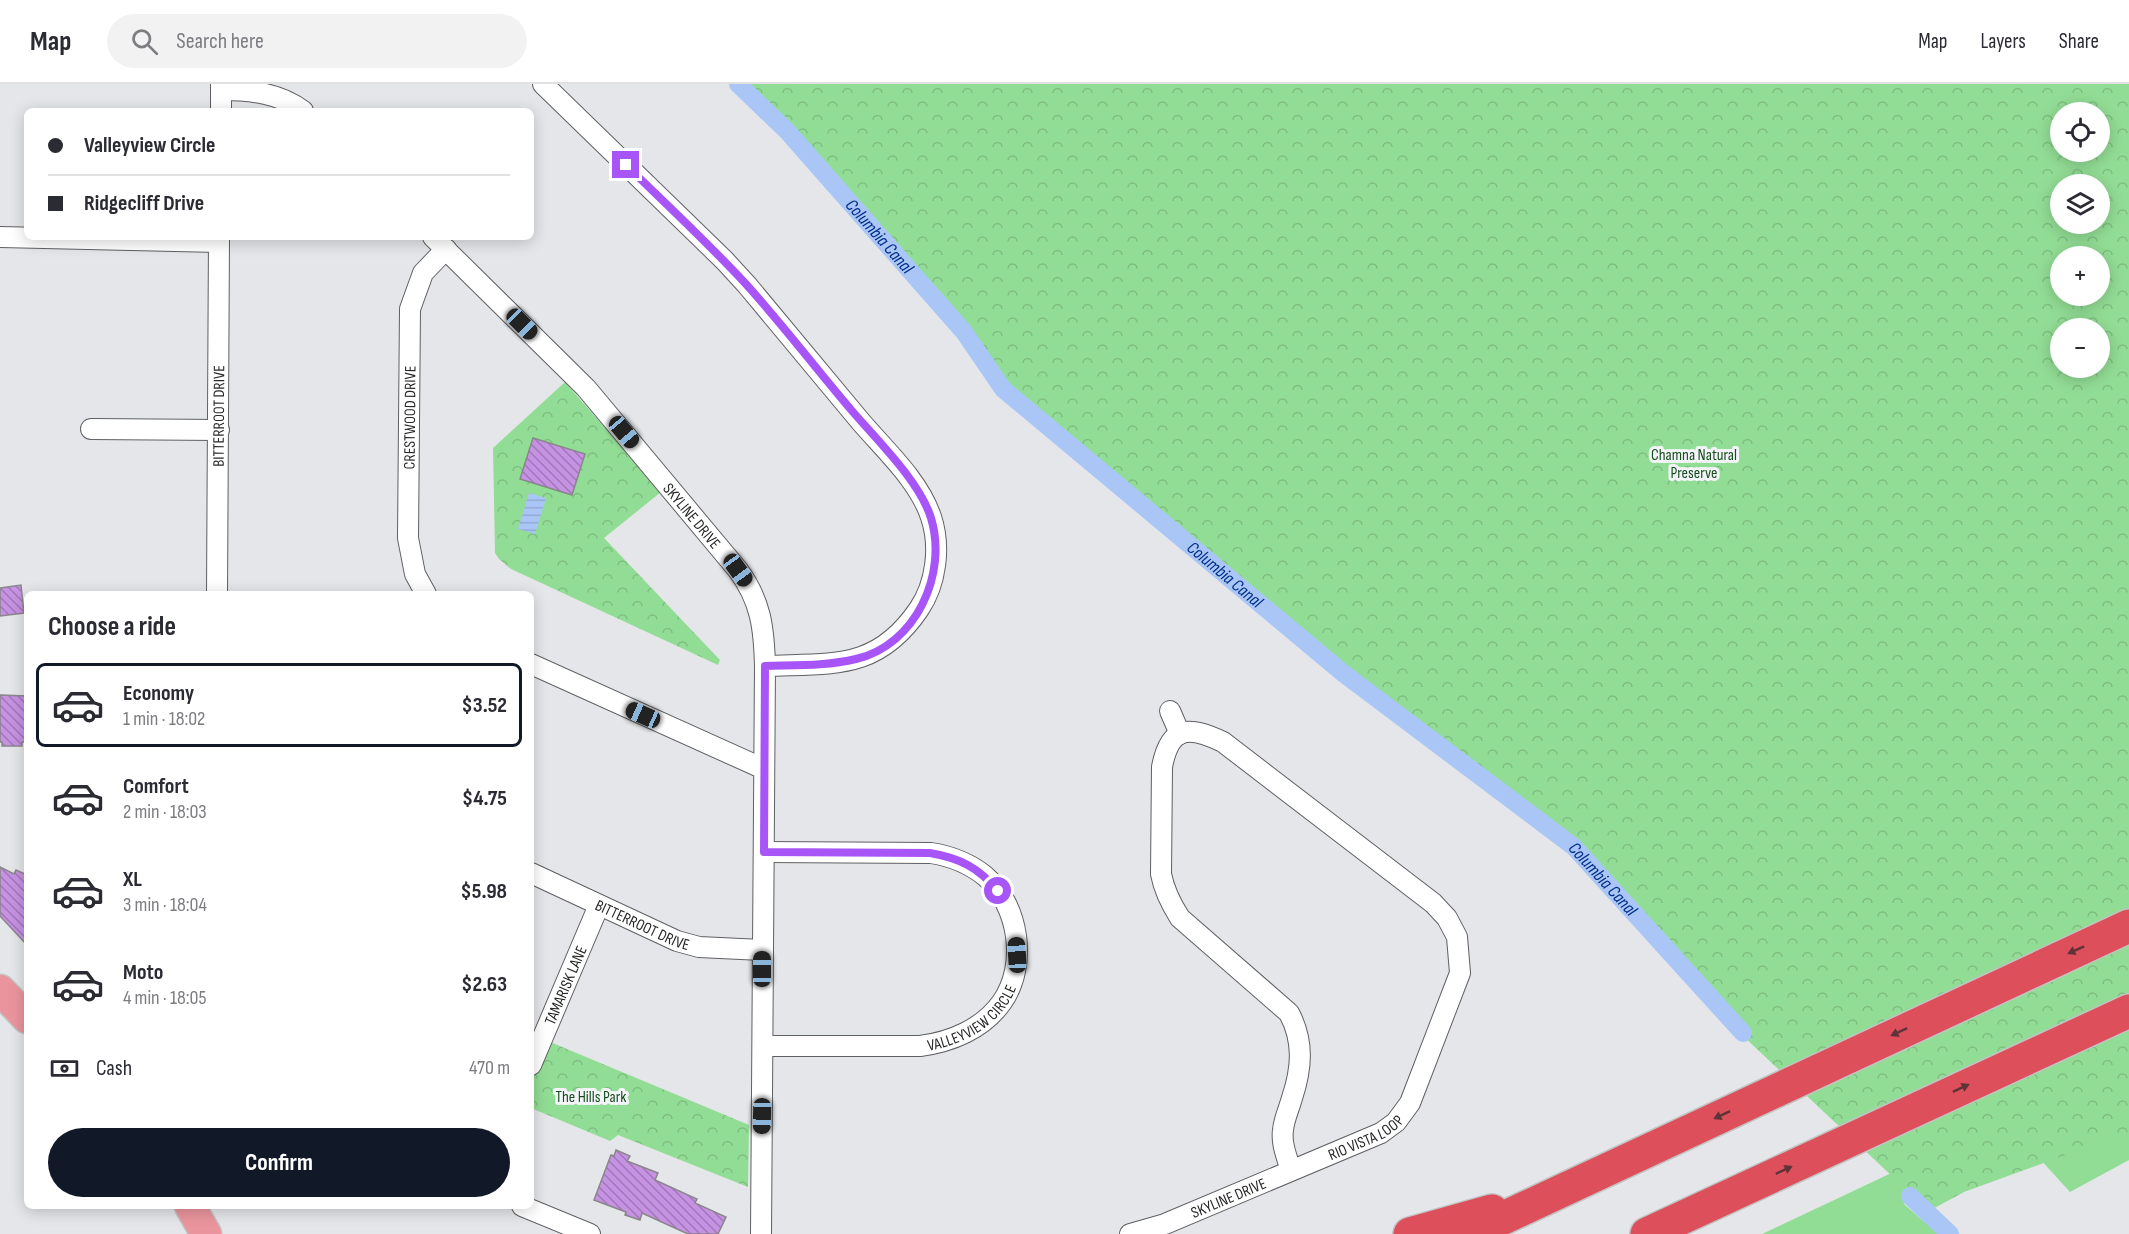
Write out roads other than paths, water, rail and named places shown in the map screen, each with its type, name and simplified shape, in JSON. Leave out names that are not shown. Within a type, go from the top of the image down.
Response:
[{"type":"highway","points":[[1469,1234],[2129,926]]},
{"type":"highway","points":[[1647,1234],[2129,1011]]},
{"type":"highway","points":[[1410,1234],[1555,1194]]},
{"type":"highway","points":[[1671,1234],[1731,1195]]},
{"type":"main road","points":[[0,990],[24,1015]]},
{"type":"main road","points":[[192,1209],[207,1234]]},
{"type":"street","points":[[543,84],[747,285],[910,479],[931,517],[936,537],[936,555],[928,597],[905,629],[893,641],[874,653],[858,659],[832,663],[765,666]]},
{"type":"street","points":[[221,108],[221,87],[272,95],[299,108]]},
{"type":"street","points":[[0,237],[24,237]]},
{"type":"street","name":"BITTERROOT DRIVE","points":[[217,591],[219,240]]},
{"type":"street","name":"SKYLINE DRIVE","points":[[440,243],[586,388],[738,570],[750,586],[758,605],[764,634],[765,666],[761,1234]]},
{"type":"street","name":"CRESTWOOD DRIVE","points":[[424,591],[416,574],[408,538],[410,309],[423,273],[440,243]]},
{"type":"street","points":[[91,429],[219,430]]},
{"type":"street","points":[[534,665],[764,770]]},
{"type":"street","points":[[1170,711],[1180,734],[1170,742],[1164,753],[1162,767],[1161,874],[1163,885],[1180,918],[1285,1009],[1296,1025],[1301,1060],[1283,1128],[1283,1141],[1291,1170]]},
{"type":"street","name":"RIO VISTA LOOP","points":[[1180,734],[1195,731],[1208,735],[1240,754],[1433,903],[1447,918],[1457,937],[1460,973],[1410,1103],[1396,1122],[1381,1133],[1291,1170]]},
{"type":"street","name":"VALLEYVIEW CIRCLE","points":[[763,1046],[940,1044],[962,1035],[983,1021],[1002,1001],[1013,976],[1017,955],[1016,931],[1010,910],[998,891],[985,876],[949,856],[930,853],[764,852]]},
{"type":"street","name":"BITTERROOT DRIVE","points":[[534,874],[678,941],[699,947],[762,950]]},
{"type":"street","name":"TAMARISK LANE","points":[[534,1058],[599,905]]},
{"type":"street","name":"SKYLINE DRIVE","points":[[1130,1234],[1164,1224],[1291,1170]]},
{"type":"street","points":[[529,1209],[590,1234]]},
{"type":"water","points":[[529,493],[546,498],[535,534],[518,529]]},
{"type":"waterway","name":"Columbia Canal","points":[[738,84],[787,131],[964,332],[1003,389],[1343,673],[1574,847],[1743,1033]]},
{"type":"waterway","name":"Columbia Canal","points":[[1910,1196],[1950,1234]]},
{"type":"park label","name":"Chamna Natural Preserve","points":[[1694,463]]},
{"type":"park label","name":"The Hills Park","points":[[591,1096]]}]
